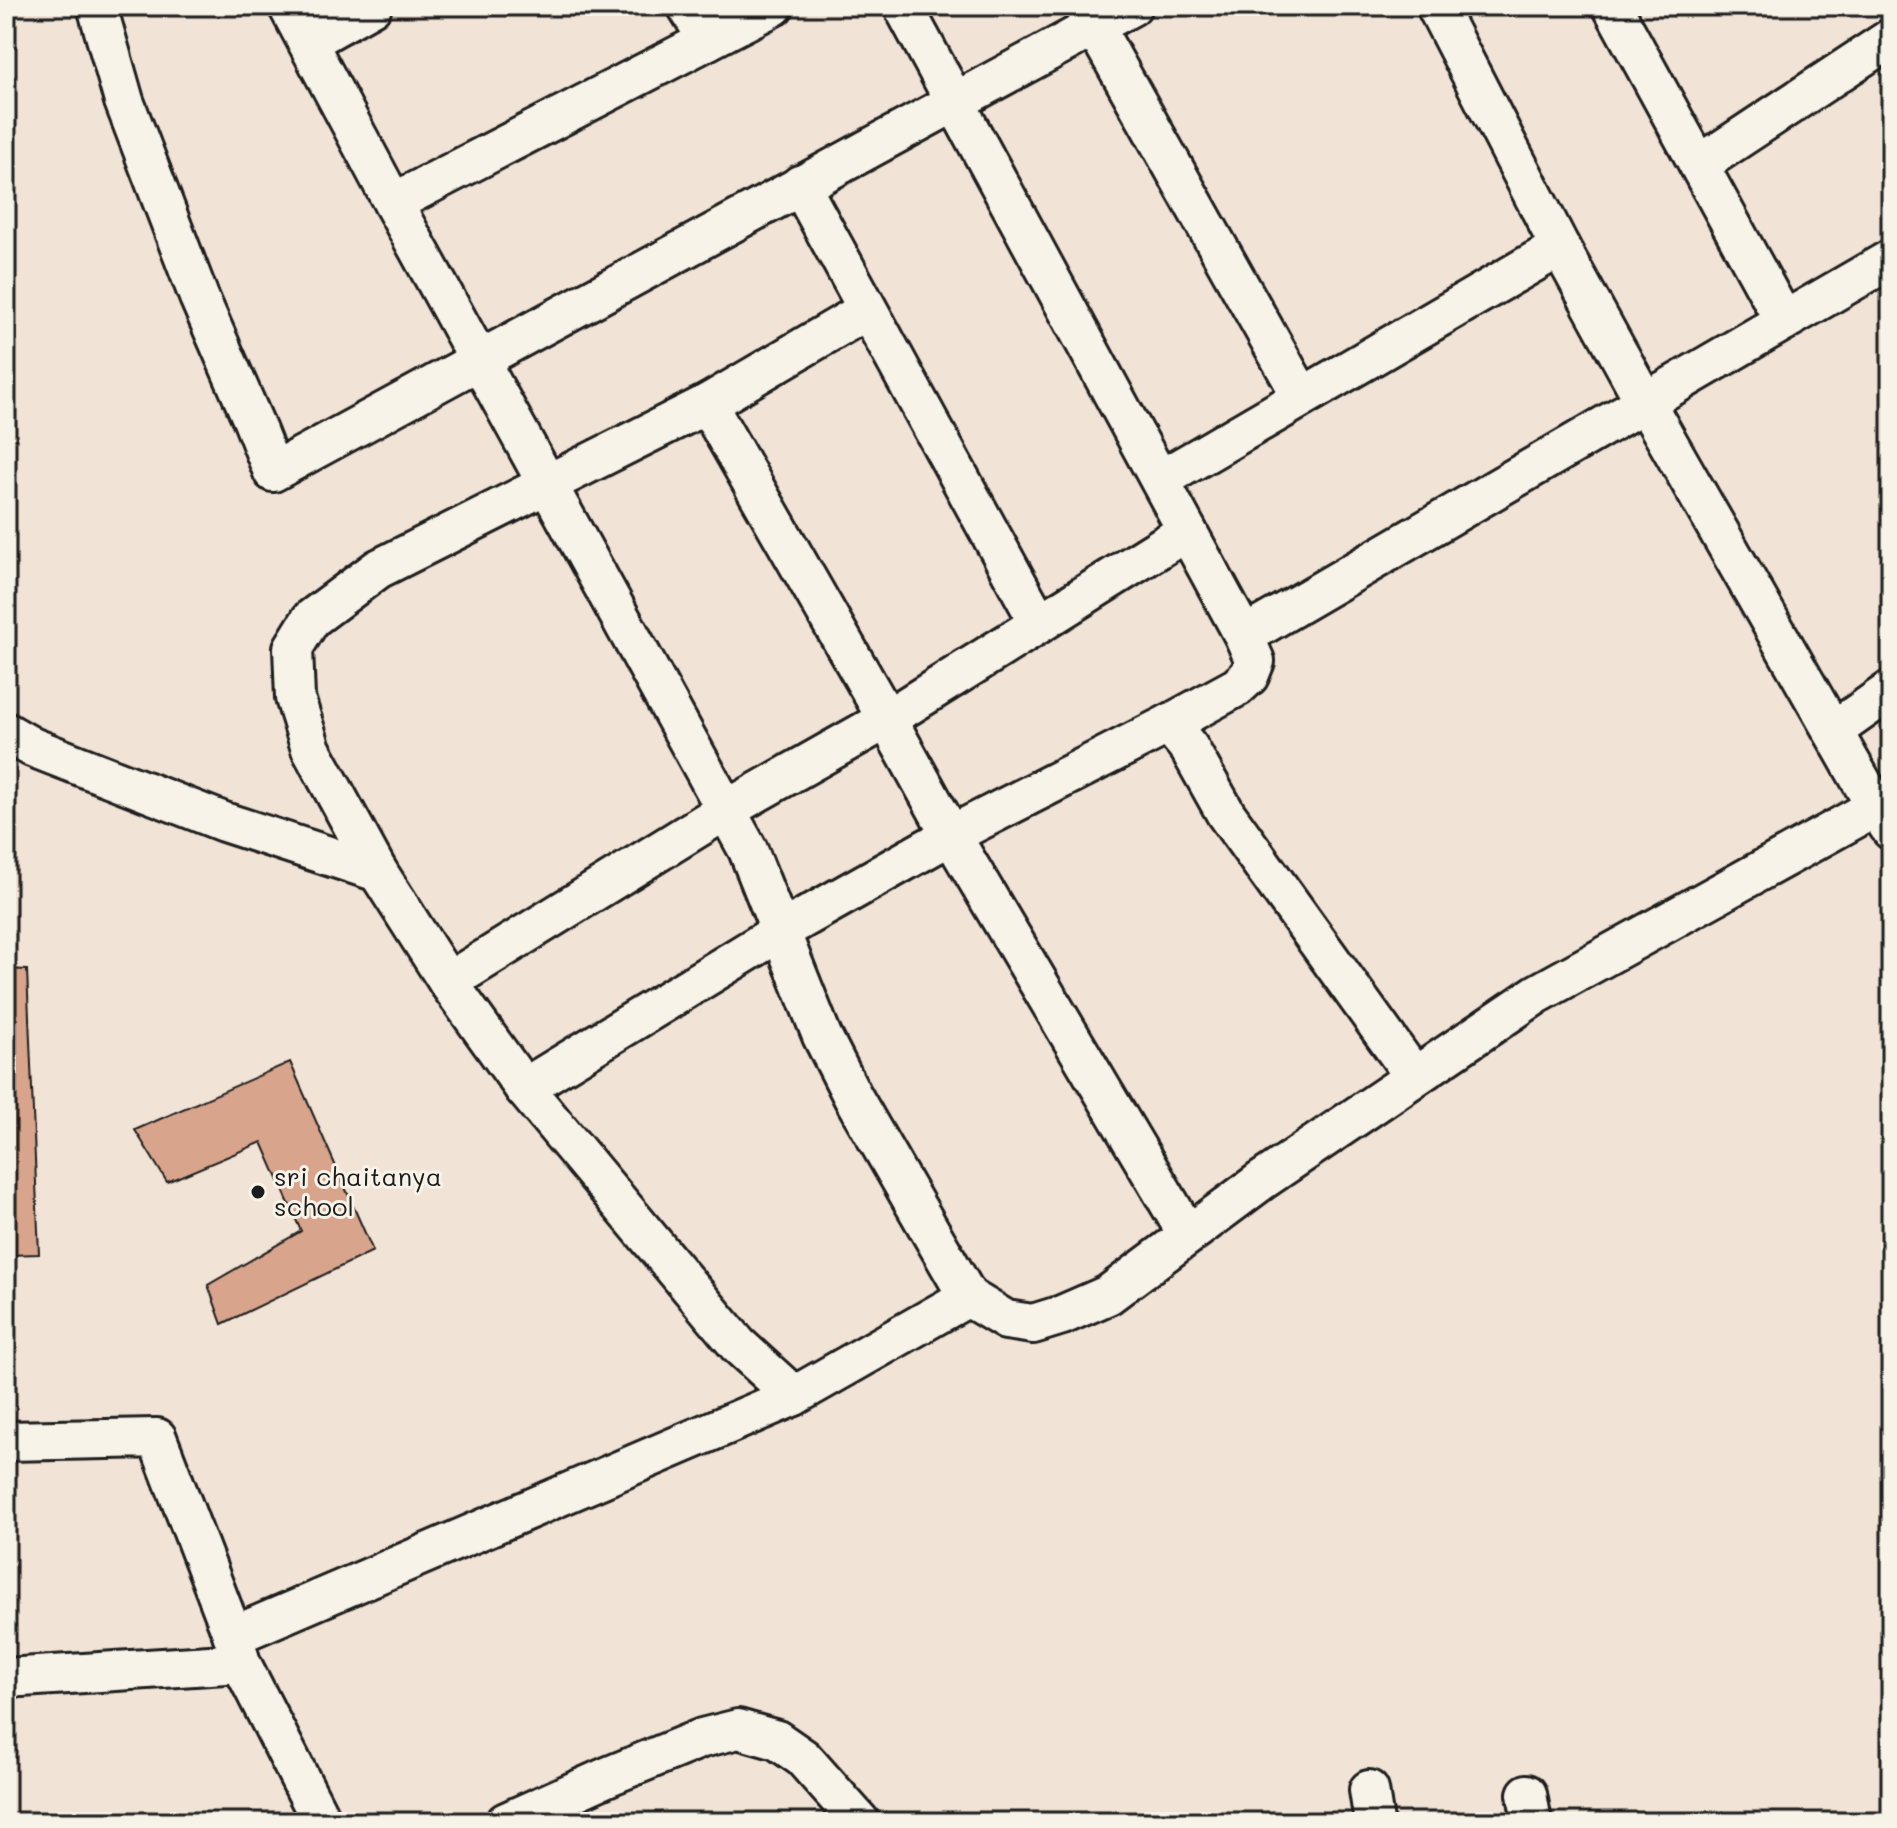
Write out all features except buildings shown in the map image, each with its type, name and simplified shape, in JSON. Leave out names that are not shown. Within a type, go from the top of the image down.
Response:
[{"type":"street","points":[[97,6],[124,101],[199,297],[273,472],[954,101],[1089,16],[1132,6]]},
{"type":"street","points":[[288,6],[748,850],[828,1048],[853,1097],[968,1297],[1006,1320],[1033,1324],[1108,1295],[1261,1181],[1537,994],[1883,818],[1645,402],[1560,247],[1436,6]]},
{"type":"street","points":[[308,42],[372,6]]},
{"type":"street","points":[[687,6],[708,40]]},
{"type":"street","points":[[393,203],[774,6]]},
{"type":"street","points":[[524,1088],[781,931],[951,835],[1237,687],[1249,676],[1255,661],[903,6]]},
{"type":"street","points":[[1612,6],[1784,321]]},
{"type":"street","points":[[1882,6],[1891,21]]},
{"type":"street","points":[[1089,16],[1302,397]]},
{"type":"street","points":[[1699,165],[1891,38]]},
{"type":"street","points":[[800,185],[1039,623]]},
{"type":"street","points":[[1160,480],[1560,247]]},
{"type":"street","points":[[1244,636],[1891,259]]},
{"type":"street","points":[[794,1396],[738,1345],[524,1088],[448,982],[378,872],[311,749],[295,698],[293,648],[311,619],[378,569],[707,404],[867,310]]},
{"type":"street","points":[[707,404],[951,835],[1188,1235]]},
{"type":"street","points":[[448,982],[726,810],[887,719],[1187,531]]},
{"type":"street","points":[[1833,731],[1891,690]]},
{"type":"street","points":[[1169,724],[1189,748],[1226,814],[1414,1076]]},
{"type":"street","points":[[6,732],[32,747],[224,822],[378,872]]},
{"type":"street","points":[[6,1678],[237,1650],[794,1396],[968,1297]]},
{"type":"street","points":[[6,1441],[157,1438],[237,1650],[322,1822]]},
{"type":"street","points":[[506,1822],[702,1738],[738,1729],[777,1740],[803,1758],[860,1822]]},
{"type":"place","name":"sri chaitanya school","points":[[258,1192]]}]
